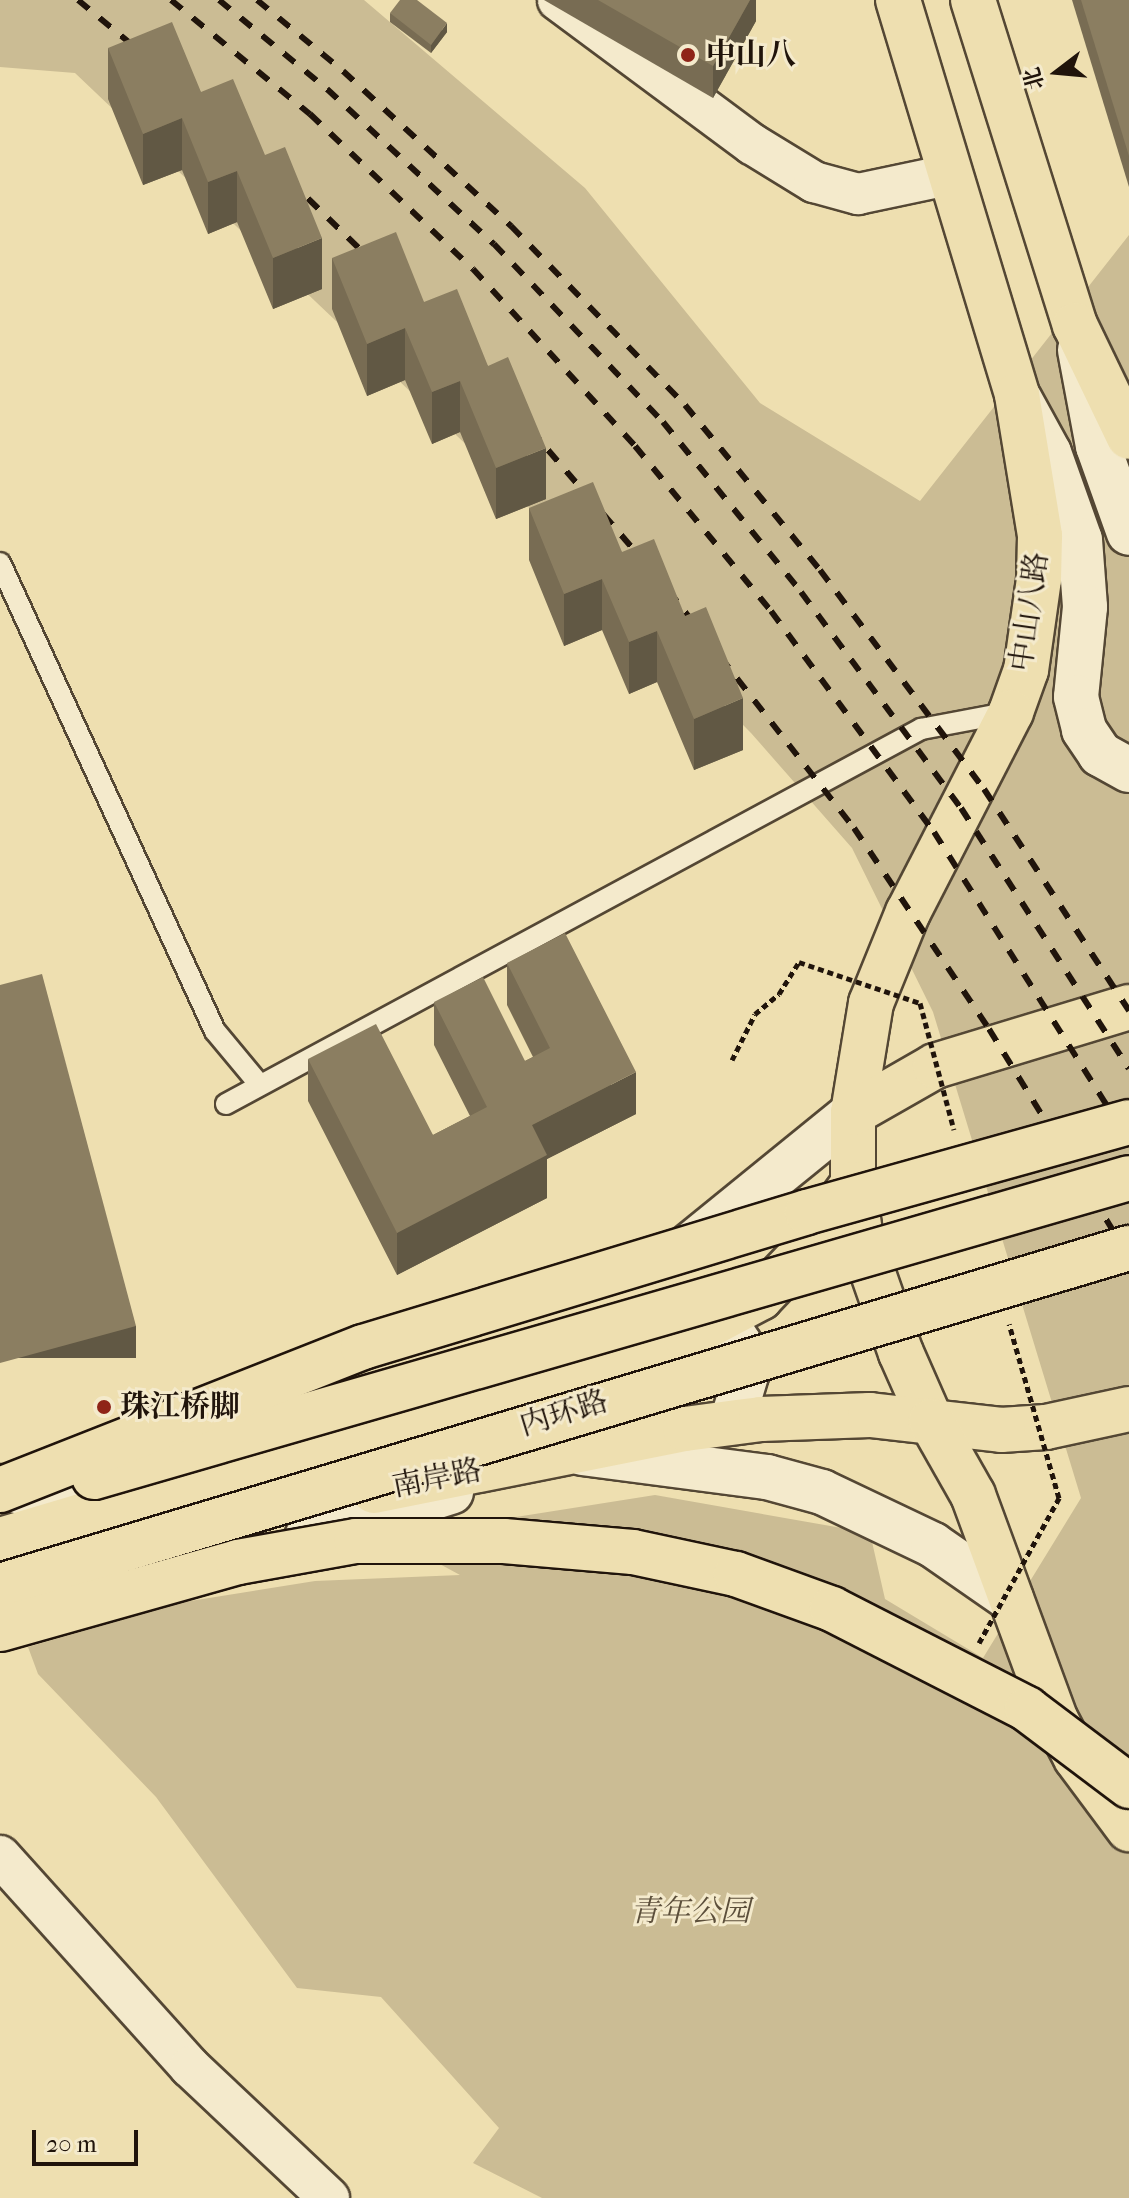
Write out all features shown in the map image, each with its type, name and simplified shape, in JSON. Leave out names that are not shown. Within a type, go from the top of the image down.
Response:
[{"type":"main road","name":"中山八路","points":[[898,0],[948,175],[1017,395],[1040,536],[1039,579],[1026,670],[1011,712],[908,912],[871,1003],[853,1113],[853,1184],[861,1239],[880,1299],[931,1421],[973,1495],[1056,1720],[1076,1758],[1129,1829]]},
{"type":"main road","points":[[973,0],[1075,325],[1098,446],[1129,533]]},
{"type":"main road","points":[[1075,325],[1129,437]]},
{"type":"main road","points":[[1017,395],[1049,453],[1080,540],[1085,607],[1076,697],[1084,730],[1100,754],[1129,770]]},
{"type":"main road","points":[[0,1478],[610,1290],[662,1266],[705,1235],[853,1113],[935,1066],[1129,1007]]},
{"type":"main road","points":[[0,1488],[363,1347],[792,1216],[1129,1122]]},
{"type":"main road","points":[[0,1505],[1129,1178]]},
{"type":"main road","name":"南岸路","points":[[0,1540],[591,1367],[724,1320],[770,1287],[853,1184]]},
{"type":"main road","name":"内环路","points":[[0,1586],[1129,1248]]},
{"type":"main road","points":[[724,1320],[740,1345],[747,1372],[732,1422]]},
{"type":"main road","name":"南岸路","points":[[0,1593],[322,1502],[732,1422],[816,1414],[931,1421],[1001,1430],[1046,1427],[1129,1409]]},
{"type":"main road","points":[[0,1637],[577,1453],[767,1477],[822,1492],[933,1545],[1011,1599]]},
{"type":"main road","points":[[0,1488],[102,1511]]},
{"type":"main road","points":[[0,1629],[238,1562],[356,1541],[504,1541],[633,1552],[736,1574],[832,1609],[1027,1709],[1129,1786]]},
{"type":"street","points":[[558,0],[752,144],[814,182],[858,194],[948,175]]},
{"type":"street","points":[[0,1856],[190,2067],[329,2198]]},
{"type":"lane","points":[[0,563],[215,1031],[260,1085]]},
{"type":"lane","points":[[226,1104],[921,729],[1011,712]]},
{"type":"path","points":[[732,1060],[755,1014],[779,994],[799,962]]},
{"type":"green space","name":"青年公园","points":[[0,0],[364,0],[585,188],[760,403],[920,501],[1129,235],[1129,2198],[542,2198],[473,2163],[499,2128],[381,1997],[297,1988],[156,1797],[38,1674],[28,1647],[184,1602],[315,1581],[460,1575],[390,1537],[655,1495],[870,1533],[885,1599],[983,1658],[1081,1498],[933,1012],[852,848],[751,733],[476,454],[75,73],[0,67]]},
{"type":"building","points":[[400,0],[417,0],[447,23],[431,45],[390,13]]},
{"type":"building","points":[[598,0],[750,0],[713,66]]},
{"type":"building","points":[[1081,0],[1129,0],[1129,156]]},
{"type":"building","points":[[172,22],[201,92],[233,79],[265,155],[285,147],[322,238],[273,258],[237,171],[208,182],[182,118],[143,134],[108,48]]},
{"type":"building","points":[[396,232],[424,302],[457,289],[488,366],[508,357],[546,448],[496,468],[460,381],[432,392],[405,328],[367,344],[332,258]]},
{"type":"building","points":[[593,482],[622,552],[654,539],[685,616],[706,607],[743,698],[694,719],[657,631],[629,642],[602,579],[564,594],[529,508]]},
{"type":"building","points":[[565,933],[636,1072],[532,1125],[547,1155],[397,1233],[308,1059],[376,1024],[433,1135],[487,1107],[434,1002],[483,977],[525,1061],[550,1048],[507,963]]},
{"type":"building","points":[[42,974],[136,1326],[0,1363],[0,985]]},
{"type":"railway","points":[[78,0],[143,54]]},
{"type":"railway","points":[[171,0],[310,114],[473,269],[635,446],[771,611],[934,832],[1129,1141]]},
{"type":"railway","points":[[219,0],[327,89],[494,244],[663,422],[801,592],[961,808],[1129,1069]]},
{"type":"railway","points":[[257,0],[343,71],[511,226],[685,405],[820,570],[984,789],[1129,1011]]},
{"type":"railway","points":[[288,179],[374,263]]},
{"type":"railway","points":[[530,429],[648,566]]},
{"type":"railway","points":[[668,590],[854,828],[989,1029],[1129,1257]]},
{"type":"place","name":"中山八","points":[[688,55]]},
{"type":"place","name":"珠江桥脚","points":[[104,1407]]}]
